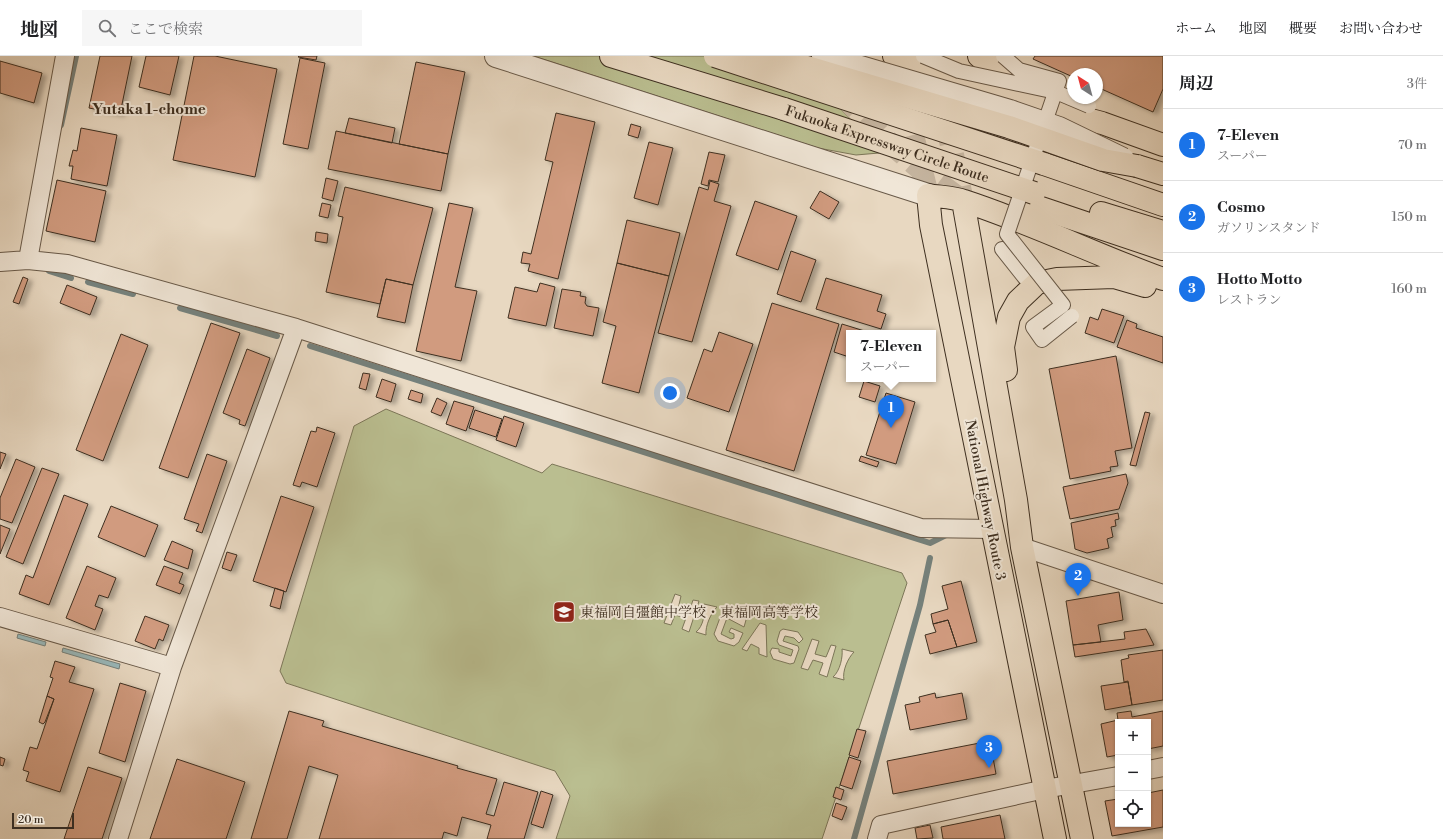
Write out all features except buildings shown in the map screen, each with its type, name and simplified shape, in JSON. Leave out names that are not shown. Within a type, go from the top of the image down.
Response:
[{"type":"highway","name":"Fukuoka Expressway Circle Route","points":[[611,56],[784,109],[1034,193],[1163,232]]},
{"type":"highway","name":"Fukuoka Expressway Circle Route","points":[[714,56],[1163,205]]},
{"type":"highway","points":[[751,56],[807,67],[1009,127],[1103,160],[1137,166],[1163,174]]},
{"type":"highway","points":[[892,56],[930,62],[1055,102],[1102,123],[1163,145]]},
{"type":"highway","points":[[979,56],[1022,93],[1055,102]]},
{"type":"highway","points":[[784,109],[948,176],[1163,250]]},
{"type":"highway","points":[[928,194],[963,200],[1076,243],[1132,268],[1163,279]]},
{"type":"highway","name":"National Highway Route 3","points":[[928,194],[931,225],[1055,839]]},
{"type":"highway","name":"National Highway Route 3","points":[[963,200],[1016,500],[1022,547],[1082,839]]},
{"type":"highway","points":[[1016,500],[1017,461],[1013,414],[1003,347],[1009,317],[1018,301],[1037,283],[1057,279],[1081,277],[1114,277],[1163,292]]},
{"type":"street","points":[[28,260],[65,56]]},
{"type":"street","points":[[496,56],[928,194]]},
{"type":"street","points":[[823,56],[1010,111],[1059,128],[1137,166]]},
{"type":"street","points":[[1003,56],[1019,70],[1060,81],[1055,102],[1007,234],[1064,305],[1033,327],[1042,340],[1072,316]]},
{"type":"street","points":[[1055,102],[1089,106]]},
{"type":"street","points":[[1002,249],[1025,278],[1036,271]]},
{"type":"street","points":[[0,262],[28,260],[67,264],[296,328],[921,528],[992,529]]},
{"type":"street","points":[[118,839],[172,667],[296,328]]},
{"type":"street","points":[[1022,547],[1163,594]]},
{"type":"street","points":[[0,617],[172,667]]},
{"type":"street","points":[[1151,770],[1163,768]]},
{"type":"street","points":[[877,839],[881,825],[1115,777]]},
{"type":"green space","points":[[533,56],[788,56],[878,147],[879,153],[856,155],[818,148]]},
{"type":"green space","name":"東福岡自彊館中学校・東福岡高等学校","points":[[386,409],[542,473],[552,464],[902,573],[907,583],[822,839],[556,839],[570,796],[555,771],[286,683],[280,671],[354,426]],"holes":[[[675,594],[681,596],[678,609],[689,612],[693,600],[699,601],[689,632],[682,629],[686,618],[675,615],[671,625],[664,623]],[[704,604],[717,607],[709,620],[706,628],[706,635],[696,632],[702,623],[705,611]],[[727,610],[743,616],[746,620],[744,627],[727,618],[721,634],[731,639],[734,638],[734,634],[729,632],[731,628],[743,633],[739,642],[734,646],[718,641],[714,634],[721,615]],[[760,623],[766,625],[767,657],[759,654],[759,648],[751,644],[747,651],[742,649]],[[783,629],[798,632],[803,639],[799,643],[794,638],[785,636],[783,641],[798,646],[799,649],[794,663],[790,664],[773,659],[770,652],[772,648],[779,649],[779,652],[791,656],[793,650],[779,645],[777,641],[780,631]],[[812,639],[819,641],[815,654],[826,657],[831,645],[836,646],[827,677],[819,674],[823,663],[813,660],[808,670],[801,668]],[[842,649],[854,652],[846,665],[844,680],[833,677],[839,668]]]},
{"type":"water","points":[[18,634],[46,642],[45,646],[17,638]]},
{"type":"water","points":[[63,648],[120,664],[119,669],[62,652]]},
{"type":"waterway","points":[[61,125],[76,56]]},
{"type":"waterway","points":[[49,271],[71,278]]},
{"type":"waterway","points":[[88,282],[133,294]]},
{"type":"waterway","points":[[180,308],[277,336]]},
{"type":"waterway","points":[[310,346],[930,543],[948,534]]},
{"type":"waterway","points":[[854,839],[920,605],[930,558]]},
{"type":"tunnel","points":[[939,90],[963,201]]},
{"type":"tunnel","points":[[841,94],[884,138],[920,169],[963,201]]},
{"type":"tunnel","points":[[905,103],[928,195]]},
{"type":"place","name":"7-Eleven","points":[[891,428]]},
{"type":"place","name":"Cosmo","points":[[1078,596]]},
{"type":"place","name":"東福岡自彊館中学校・東福岡高等学校","points":[[564,612]]},
{"type":"place","name":"Hotto Motto","points":[[989,768]]},
{"type":"district","name":"Yutaka 1-chome","points":[[149,109]]}]
